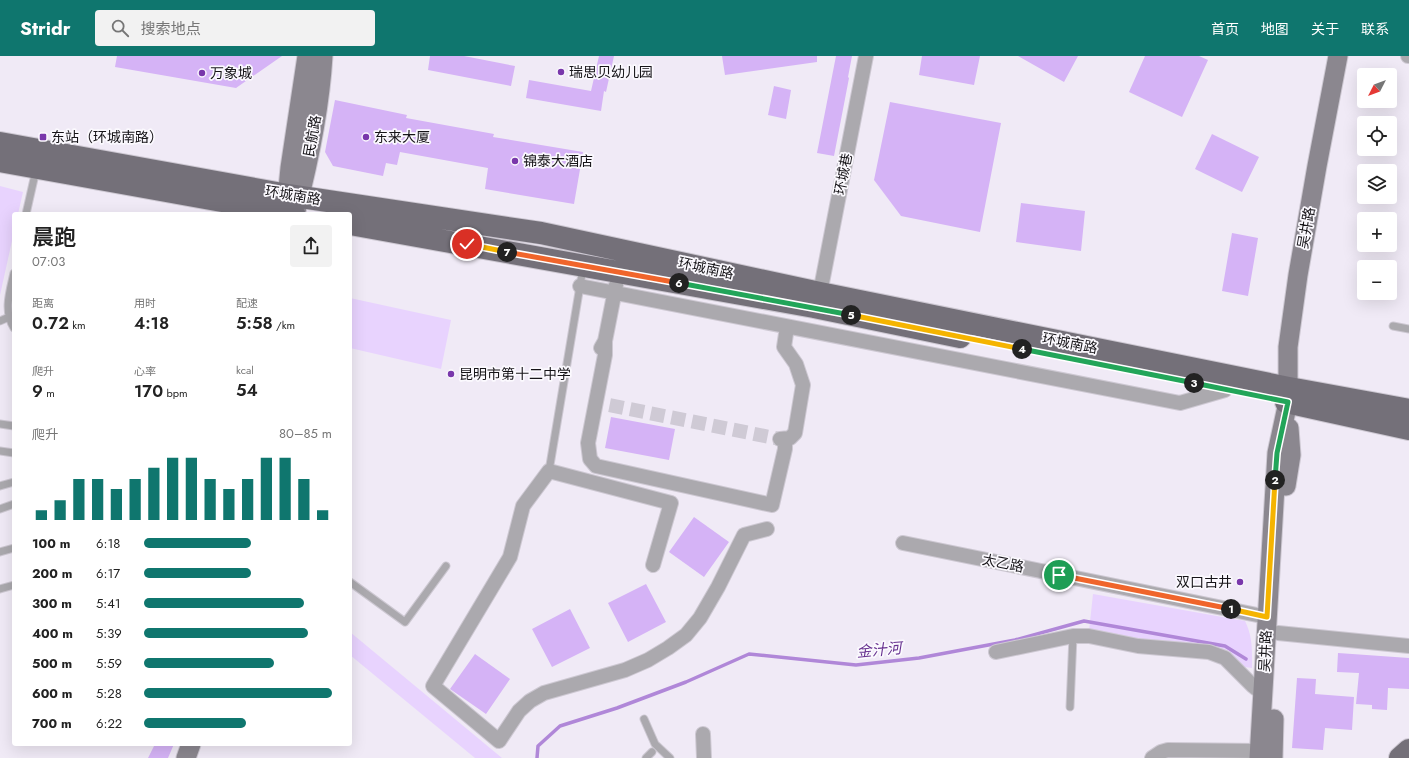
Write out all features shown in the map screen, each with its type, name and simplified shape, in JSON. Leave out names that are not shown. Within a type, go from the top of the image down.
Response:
[{"type":"main road","name":"环城南路","points":[[0,143],[291,208]]},
{"type":"main road","name":"环城南路","points":[[0,161],[291,208],[331,212]]},
{"type":"main road","name":"环城南路","points":[[352,214],[542,233],[1288,395],[1409,429]]},
{"type":"main road","name":"环城南路","points":[[352,224],[582,276],[821,309],[1225,390],[1288,395],[1409,410]]},
{"type":"main road","points":[[1400,758],[1409,750]]},
{"type":"street","name":"民航路","points":[[291,208],[290,168],[307,56]]},
{"type":"street","name":"民航路","points":[[291,208],[306,171],[321,83],[323,56]]},
{"type":"street","name":"环城巷","points":[[820,293],[866,56]]},
{"type":"street","name":"吴井路","points":[[1264,756],[1274,694],[1287,478],[1291,456],[1288,395],[1288,347],[1298,275],[1338,56]]},
{"type":"street","points":[[787,327],[784,346],[796,364],[803,385],[795,433],[790,438],[783,439],[785,449],[772,505],[596,466],[590,459],[588,443],[605,355],[605,340],[617,282],[787,327],[1180,403],[1225,390]]},
{"type":"street","points":[[589,400],[596,359],[605,340]]},
{"type":"street","name":"吴井路","points":[[1264,756],[1263,694],[1277,453],[1288,395]]},
{"type":"street","points":[[653,565],[671,503],[549,471],[522,506],[510,557],[433,686],[499,740],[519,712],[530,701],[544,693],[625,670],[648,660],[686,635],[700,618],[718,587],[744,535],[767,529]]},
{"type":"street","name":"太乙路","points":[[903,543],[1267,617]]},
{"type":"street","points":[[1278,633],[1409,646]]},
{"type":"street","points":[[996,652],[1073,636],[1089,636],[1138,646],[1209,652],[1225,658],[1263,694]]},
{"type":"street","points":[[703,734],[704,758]]},
{"type":"street","points":[[186,758],[190,746]]},
{"type":"street","points":[[196,758],[199,746]]},
{"type":"street","points":[[1152,758],[1161,752],[1168,750],[1264,756]]},
{"type":"lane","points":[[26,212],[36,168]]},
{"type":"lane","points":[[549,471],[582,276]]},
{"type":"lane","points":[[12,282],[8,300],[9,317],[12,324]]},
{"type":"lane","points":[[0,321],[9,317]]},
{"type":"lane","points":[[1393,326],[1409,329]]},
{"type":"lane","points":[[0,424],[12,426]]},
{"type":"lane","points":[[0,451],[12,453]]},
{"type":"lane","points":[[0,486],[12,483]]},
{"type":"lane","points":[[0,509],[12,505]]},
{"type":"lane","points":[[0,552],[12,549]]},
{"type":"lane","points":[[352,583],[405,622],[446,566]]},
{"type":"lane","points":[[0,589],[12,585]]},
{"type":"lane","points":[[1070,707],[1073,636]]},
{"type":"lane","points":[[644,719],[655,744],[670,758]]},
{"type":"shaded area","points":[[0,186],[23,192],[18,212],[12,212],[12,241],[0,295]]},
{"type":"shaded area","points":[[352,298],[451,320],[441,369],[352,348]]},
{"type":"shaded area","points":[[1093,594],[1245,621],[1251,638],[1252,668],[1245,667],[1223,650],[1139,641],[1089,631]]},
{"type":"shaded area","points":[[352,634],[502,758],[475,758],[352,657]]},
{"type":"building","name":"万象城","points":[[117,56],[282,56],[236,88],[115,67]]},
{"type":"building","points":[[430,56],[464,56],[515,66],[511,86],[428,70]]},
{"type":"building","name":"瑞思贝幼儿园","points":[[599,56],[614,56],[606,92],[604,91],[601,111],[526,98],[529,80],[591,91]]},
{"type":"building","points":[[722,56],[817,56],[817,62],[725,75]]},
{"type":"building","points":[[836,56],[852,56],[834,156],[817,153]]},
{"type":"building","points":[[922,56],[980,56],[974,85],[919,75]]},
{"type":"building","points":[[1018,56],[1078,56],[1064,82]]},
{"type":"building","points":[[1145,56],[1199,56],[1208,60],[1182,117],[1129,92]]},
{"type":"building","points":[[774,86],[791,90],[786,119],[768,115]]},
{"type":"building","name":"锦泰大酒店","points":[[335,100],[407,115],[406,118],[494,134],[493,137],[583,152],[574,204],[485,189],[488,168],[400,152],[397,165],[386,163],[383,176],[333,166],[325,152]]},
{"type":"building","points":[[890,102],[1001,123],[980,232],[901,216],[874,180]]},
{"type":"building","points":[[1212,134],[1259,157],[1242,192],[1195,169]]},
{"type":"building","points":[[1021,203],[1085,211],[1081,251],[1016,242]]},
{"type":"building","points":[[1232,233],[1258,238],[1248,296],[1222,291]]},
{"type":"building","points":[[611,417],[675,429],[669,460],[605,448]]},
{"type":"building","points":[[694,517],[729,542],[704,577],[669,552]]},
{"type":"building","points":[[646,584],[666,622],[628,642],[608,603]]},
{"type":"building","points":[[570,609],[590,648],[552,667],[532,629]]},
{"type":"building","points":[[1338,653],[1409,658],[1409,689],[1388,688],[1387,710],[1372,709],[1372,705],[1356,704],[1359,673],[1337,672]]},
{"type":"building","points":[[475,654],[510,679],[486,714],[450,689]]},
{"type":"building","points":[[1297,678],[1316,679],[1315,694],[1354,697],[1352,730],[1325,728],[1323,750],[1292,748]]},
{"type":"building","points":[[154,746],[173,746],[168,758],[148,758]]},
{"type":"waterway","name":"金汁河","points":[[537,758],[538,746],[560,726],[617,708],[686,682],[749,654],[856,665],[919,658],[1015,640],[1084,621],[1225,646],[1246,659]]},
{"type":"tunnel","points":[[589,401],[780,439]]},
{"type":"place","name":"瑞思贝幼儿园","points":[[561,72]]},
{"type":"place","name":"万象城","points":[[202,73]]},
{"type":"place","name":"东站（环城南路）","points":[[43,137]]},
{"type":"place","name":"东来大厦","points":[[366,137]]},
{"type":"place","name":"锦泰大酒店","points":[[515,161]]},
{"type":"place","name":"昆明市第十二中学","points":[[451,374]]},
{"type":"place","name":"双口古井","points":[[1240,582]]},
{"type":"route","points":[[467,244],[814,307],[1288,402],[1277,453],[1267,617],[1059,575]]}]
